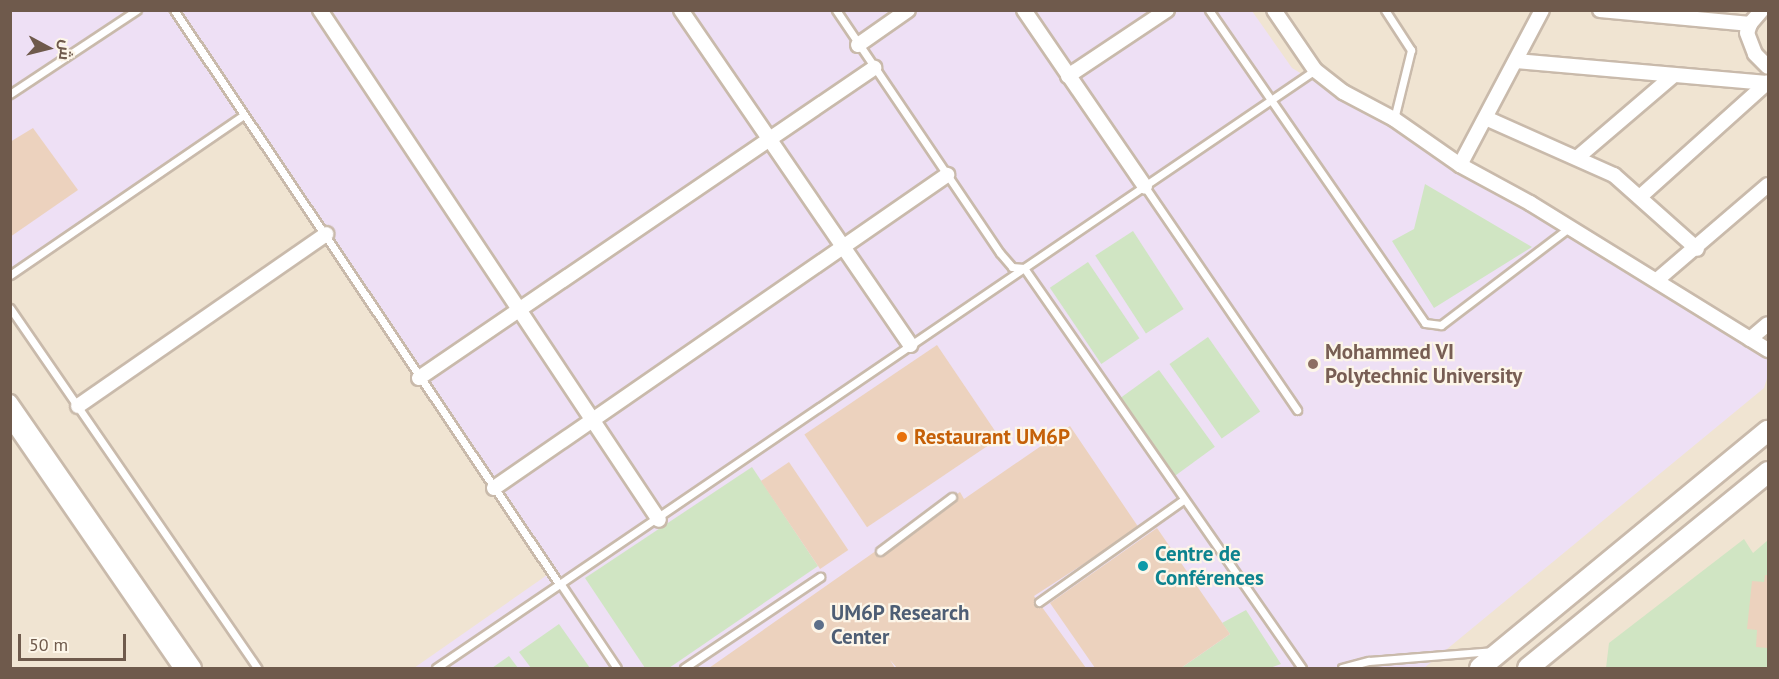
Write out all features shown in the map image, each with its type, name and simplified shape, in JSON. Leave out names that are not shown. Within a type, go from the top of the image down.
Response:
[{"type":"street","points":[[320,10],[659,520]]},
{"type":"street","points":[[681,10],[910,345]]},
{"type":"street","points":[[858,45],[908,10]]},
{"type":"street","points":[[1024,10],[1145,187]]},
{"type":"street","points":[[1068,76],[1167,10]]},
{"type":"street","points":[[1274,10],[1315,70],[1343,92],[1394,119],[1460,165],[1656,280],[1768,350]]},
{"type":"street","points":[[1460,165],[1488,119],[1542,10]]},
{"type":"street","points":[[1600,10],[1750,24]]},
{"type":"street","points":[[1762,10],[1750,24],[1748,42],[1768,67]]},
{"type":"street","points":[[1515,62],[1768,82]]},
{"type":"street","points":[[419,378],[874,68]]},
{"type":"street","points":[[1578,157],[1674,75]]},
{"type":"street","points":[[1642,195],[1768,82]]},
{"type":"street","points":[[1488,119],[1578,157],[1614,175],[1642,195],[1697,249]]},
{"type":"street","points":[[494,488],[947,175]]},
{"type":"street","points":[[1656,280],[1697,249],[1768,185]]},
{"type":"street","points":[[78,406],[326,234]]},
{"type":"street","points":[[1750,339],[1768,324]]},
{"type":"street","points":[[10,402],[194,669]]},
{"type":"street","points":[[10,419],[181,669]]},
{"type":"street","points":[[1480,669],[1768,431]]},
{"type":"street","points":[[1528,669],[1768,472]]},
{"type":"lane","points":[[10,94],[136,10]]},
{"type":"lane","points":[[174,10],[326,234],[419,378],[617,669]]},
{"type":"lane","points":[[836,10],[1000,253],[1012,267],[1024,268]]},
{"type":"lane","points":[[1209,10],[1273,99],[1425,323],[1441,325],[1569,228]]},
{"type":"lane","points":[[1385,10],[1411,50],[1394,119]]},
{"type":"lane","points":[[436,669],[559,583],[659,520],[738,460],[1315,70]]},
{"type":"lane","points":[[10,275],[244,115]]},
{"type":"lane","points":[[1145,187],[1297,410]]},
{"type":"lane","points":[[1024,268],[1302,669]]},
{"type":"lane","points":[[10,308],[257,669]]},
{"type":"lane","points":[[880,551],[952,497]]},
{"type":"lane","points":[[1039,603],[1183,500]]},
{"type":"lane","points":[[684,669],[820,577]]},
{"type":"lane","points":[[1342,669],[1403,657],[1502,650]]},
{"type":"shaded area","points":[[11,11],[1768,11],[1768,668],[11,668]]},
{"type":"shaded area","points":[[11,11],[1252,11],[1292,68],[1768,353],[1768,375],[1764,388],[1424,668],[414,668],[550,573],[242,122],[11,275]]},
{"type":"green space","points":[[1425,184],[1532,247],[1434,308],[1392,241],[1414,229]]},
{"type":"green space","points":[[1133,231],[1184,309],[1146,334],[1095,256]]},
{"type":"green space","points":[[1088,262],[1139,338],[1101,364],[1050,288]]},
{"type":"green space","points":[[1208,337],[1260,412],[1222,439],[1169,364]]},
{"type":"green space","points":[[1159,370],[1215,447],[1173,477],[1117,401]]},
{"type":"green space","points":[[752,467],[818,566],[669,668],[645,668],[585,578]]},
{"type":"green space","points":[[1744,539],[1753,553],[1768,540],[1768,668],[1606,668],[1609,643]]},
{"type":"green space","points":[[1246,610],[1281,664],[1270,668],[1181,668],[1230,634],[1222,623]]},
{"type":"green space","points":[[559,624],[590,668],[531,668],[519,652]]},
{"type":"green space","points":[[509,656],[518,668],[492,668]]},
{"type":"building","points":[[33,128],[78,190],[10,237],[10,142]]},
{"type":"building","name":"Restaurant UM6P","points":[[937,345],[1000,438],[867,527],[804,434]]},
{"type":"building","points":[[1070,426],[1139,528],[1034,596],[1086,668],[897,668],[890,660],[895,668],[709,668],[960,492],[964,499]]},
{"type":"building","points":[[789,462],[848,550],[820,569],[761,481]]},
{"type":"building","name":"Centre de Conférences","points":[[1157,528],[1230,634],[1181,668],[1095,668],[1050,603]]},
{"type":"building","points":[[1765,575],[1768,575],[1768,648],[1756,647],[1757,630],[1747,629],[1752,581],[1764,582]]},
{"type":"place","name":"Mohammed VI Polytechnic University","points":[[1313,364]]},
{"type":"place","name":"Restaurant UM6P","points":[[902,437]]},
{"type":"place","name":"Centre de Conférences","points":[[1143,566]]},
{"type":"place","name":"UM6P Research Center","points":[[819,625]]}]
